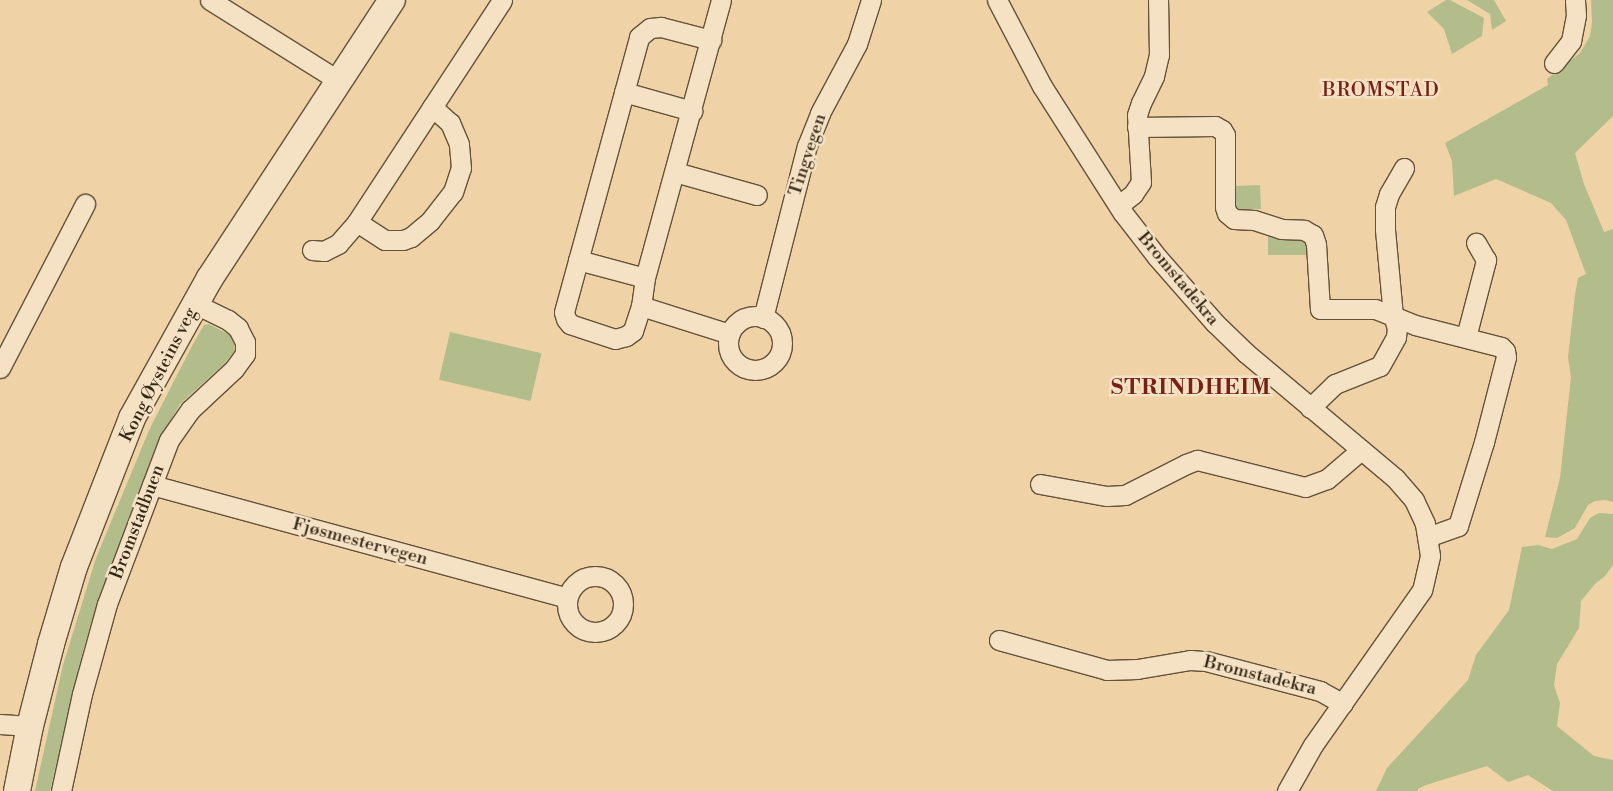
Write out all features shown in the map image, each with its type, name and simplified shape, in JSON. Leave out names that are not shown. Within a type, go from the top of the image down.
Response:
[{"type":"main road","name":"Kong Øysteins veg","points":[[18,791],[30,726],[74,566],[132,418],[195,304],[392,0]]},
{"type":"street","points":[[210,0],[339,81]]},
{"type":"street","points":[[312,250],[324,251],[338,244],[357,222],[502,0]]},
{"type":"street","points":[[712,40],[661,27],[645,30],[639,37],[564,312],[570,324],[615,339],[626,336],[633,331],[641,306],[645,278],[712,40],[721,0]]},
{"type":"street","name":"Tingvegen","points":[[763,318],[807,146],[820,113],[857,44],[871,0]]},
{"type":"street","name":"Bromstadekra","points":[[997,0],[1042,86],[1119,205],[1157,257],[1215,323],[1246,353],[1406,489],[1420,512],[1428,537],[1430,556],[1422,590],[1343,704],[1312,745],[1287,791]]},
{"type":"street","points":[[1119,205],[1133,194],[1141,182],[1142,174],[1137,127],[1141,102],[1154,76],[1159,55],[1158,0]]},
{"type":"street","points":[[1554,62],[1571,41],[1576,15],[1575,0]]},
{"type":"street","points":[[624,92],[692,111]]},
{"type":"street","points":[[357,222],[385,240],[403,240],[411,237],[430,221],[453,192],[461,168],[459,144],[450,123],[432,107]]},
{"type":"street","points":[[1137,127],[1219,128],[1224,135],[1225,207],[1230,216],[1238,220],[1263,222],[1281,229],[1304,230],[1312,235],[1316,244],[1320,309],[1375,308],[1415,325],[1501,347],[1505,351],[1506,357],[1484,442],[1458,526],[1428,537]]},
{"type":"street","points":[[1310,408],[1335,384],[1380,366],[1396,337],[1397,328],[1393,316],[1385,229],[1386,207],[1389,194],[1404,168]]},
{"type":"street","points":[[675,172],[757,195]]},
{"type":"street","points":[[0,368],[85,204]]},
{"type":"street","points":[[1466,338],[1486,260],[1476,243]]},
{"type":"street","points":[[578,260],[645,278]]},
{"type":"street","name":"Bromstadbuen","points":[[61,791],[82,694],[107,604],[169,440],[178,425],[203,396],[234,369],[245,354],[245,342],[238,328],[228,320],[195,304]]},
{"type":"street","points":[[641,306],[730,334]]},
{"type":"street","points":[[752,317],[763,318],[772,322],[779,330],[782,348],[777,360],[769,366],[759,370],[748,370],[739,365],[732,357],[729,347],[730,334],[742,320],[752,317]]},
{"type":"street","points":[[1040,484],[1107,496],[1125,495],[1197,460],[1305,487],[1327,479],[1360,450]]},
{"type":"street","name":"Fjøsmestervegen","points":[[152,485],[567,598]]},
{"type":"street","name":"Bromstadekra","points":[[999,640],[1107,670],[1137,669],[1190,660],[1206,661],[1320,691],[1343,704]]},
{"type":"street","points":[[0,724],[30,726]]},
{"type":"green space","points":[[1446,0],[1450,0],[1484,18],[1482,36],[1452,54],[1444,29],[1427,12]]},
{"type":"green space","points":[[1467,0],[1494,0],[1506,21],[1492,30],[1490,14]]},
{"type":"green space","points":[[1591,0],[1613,0],[1613,116],[1575,153],[1584,184],[1604,232],[1613,229],[1613,502],[1605,500],[1595,501],[1588,505],[1575,528],[1557,538],[1545,537],[1560,478],[1571,377],[1568,357],[1575,295],[1578,278],[1586,274],[1566,220],[1551,203],[1496,179],[1454,196],[1452,161],[1445,143],[1548,85],[1547,79],[1580,53],[1590,36],[1592,22]]},
{"type":"green space","points":[[1260,185],[1261,209],[1240,210],[1234,204],[1234,186]]},
{"type":"green space","points":[[1268,229],[1303,238],[1308,244],[1308,255],[1268,255]]},
{"type":"green space","points":[[209,324],[230,335],[234,341],[235,350],[224,364],[180,404],[159,440],[97,604],[83,651],[50,791],[35,791],[63,665],[96,558],[150,428],[193,344],[204,325]]},
{"type":"green space","points":[[450,332],[542,353],[531,401],[439,380]]},
{"type":"green space","points":[[1599,513],[1613,514],[1613,565],[1581,601],[1579,628],[1557,664],[1554,685],[1560,703],[1557,726],[1594,756],[1613,760],[1613,791],[1553,791],[1528,775],[1508,782],[1487,766],[1426,785],[1418,789],[1418,791],[1376,791],[1387,768],[1468,680],[1476,655],[1509,610],[1522,547],[1538,545],[1552,549],[1577,539],[1590,518]]},
{"type":"district","name":"BROMSTAD","points":[[1381,91]]},
{"type":"district","name":"STRINDHEIM","points":[[1191,388]]}]
